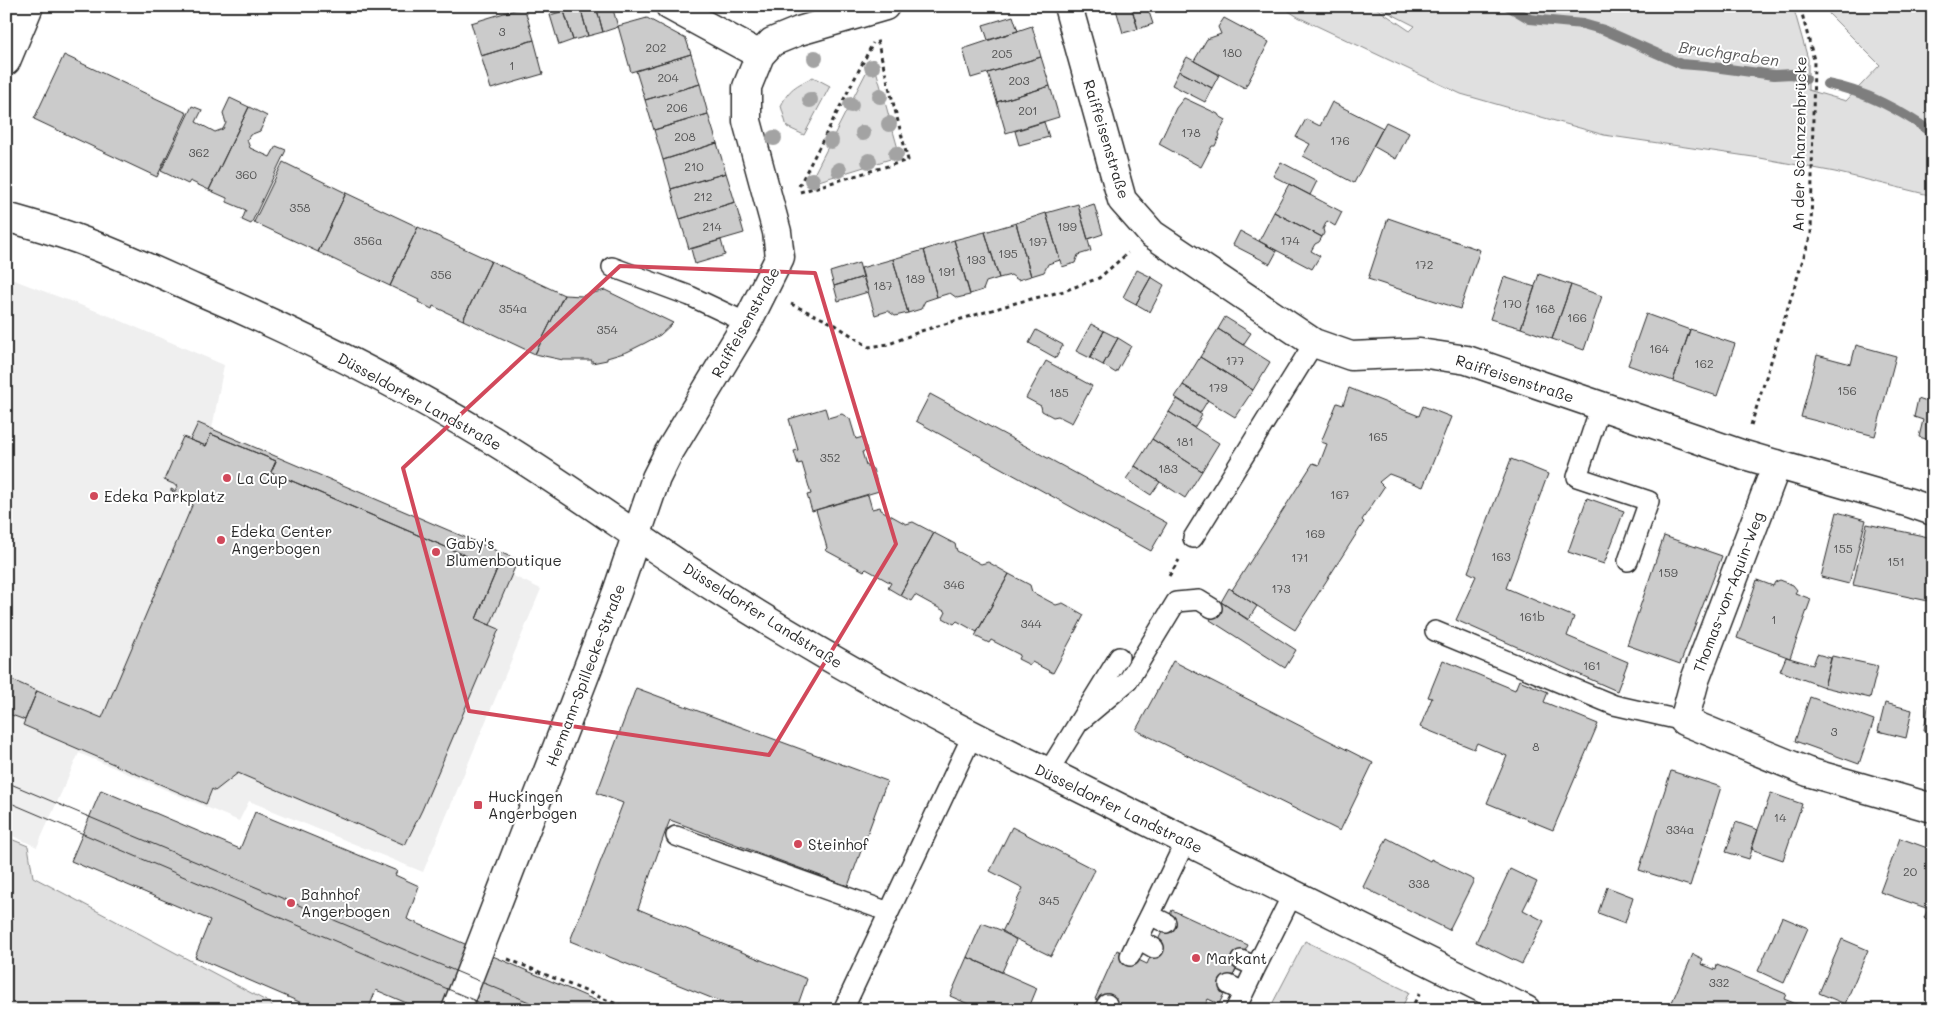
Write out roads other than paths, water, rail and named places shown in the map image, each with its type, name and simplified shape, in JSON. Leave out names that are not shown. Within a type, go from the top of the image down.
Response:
[{"type":"street","points":[[6,61],[29,6]]},
{"type":"street","points":[[670,6],[760,55]]},
{"type":"street","name":"Raiffeisenstraße","points":[[637,535],[656,478],[668,454],[747,324],[780,257],[777,232],[747,120],[747,87],[760,55],[772,42],[799,31],[885,6]]},
{"type":"street","name":"Raiffeisenstraße","points":[[1068,6],[1122,200],[1152,234],[1314,343],[1351,356],[1420,353],[1467,360],[1741,454],[1933,511]]},
{"type":"street","name":"Düsseldorfer Landstraße","points":[[6,217],[81,240],[125,258],[343,356],[494,441],[713,586],[856,672],[972,736],[1186,840],[1292,895],[1467,979],[1526,1010]]},
{"type":"street","name":"Thomas-von-Aquin-Weg","points":[[1684,721],[1695,680],[1777,464]]},
{"type":"street","name":"Hermann-Spillecke-Straße","points":[[456,1010],[617,592],[637,535]]},
{"type":"street","points":[[1684,721],[1808,772],[1929,807]]},
{"type":"lane","points":[[612,267],[690,296],[747,324]]},
{"type":"lane","points":[[1192,538],[1314,343]]},
{"type":"lane","points":[[1601,405],[1577,477],[1649,502],[1628,561]]},
{"type":"lane","points":[[1078,723],[1128,681],[1176,602],[1198,600],[1212,608]]},
{"type":"lane","points":[[1435,631],[1614,706],[1684,721]]},
{"type":"lane","points":[[1048,772],[1119,657]]},
{"type":"lane","points":[[843,1010],[972,736]]},
{"type":"lane","points":[[676,836],[889,912]]},
{"type":"lane","points":[[1154,948],[1134,948],[1158,919],[1186,840]]},
{"type":"lane","points":[[1235,1010],[1236,988],[1248,964],[1292,895]]},
{"type":"waterway","name":"Bruchgraben","points":[[1508,6],[1530,19],[1583,24],[1604,30],[1681,64],[1774,75],[1792,74],[1806,79]]},
{"type":"waterway","name":"Bruchgraben","points":[[1827,84],[1856,92],[1883,103],[1933,133]]},
{"type":"tram line","points":[[6,782],[548,1010]]},
{"type":"tram line","points":[[6,801],[497,1010]]},
{"type":"place","name":"La Cup","points":[[227,478]]},
{"type":"place","name":"Edeka Parkplatz","points":[[94,496]]},
{"type":"place","name":"Edeka Center Angerbogen","points":[[221,540]]},
{"type":"place","name":"Gaby's Blumenboutique","points":[[436,552]]},
{"type":"place","name":"Huckingen Angerbogen","points":[[478,805]]},
{"type":"place","name":"Steinhof","points":[[798,844]]},
{"type":"place","name":"Bahnhof Angerbogen","points":[[291,903]]},
{"type":"place","name":"Markant","points":[[1196,958]]}]
